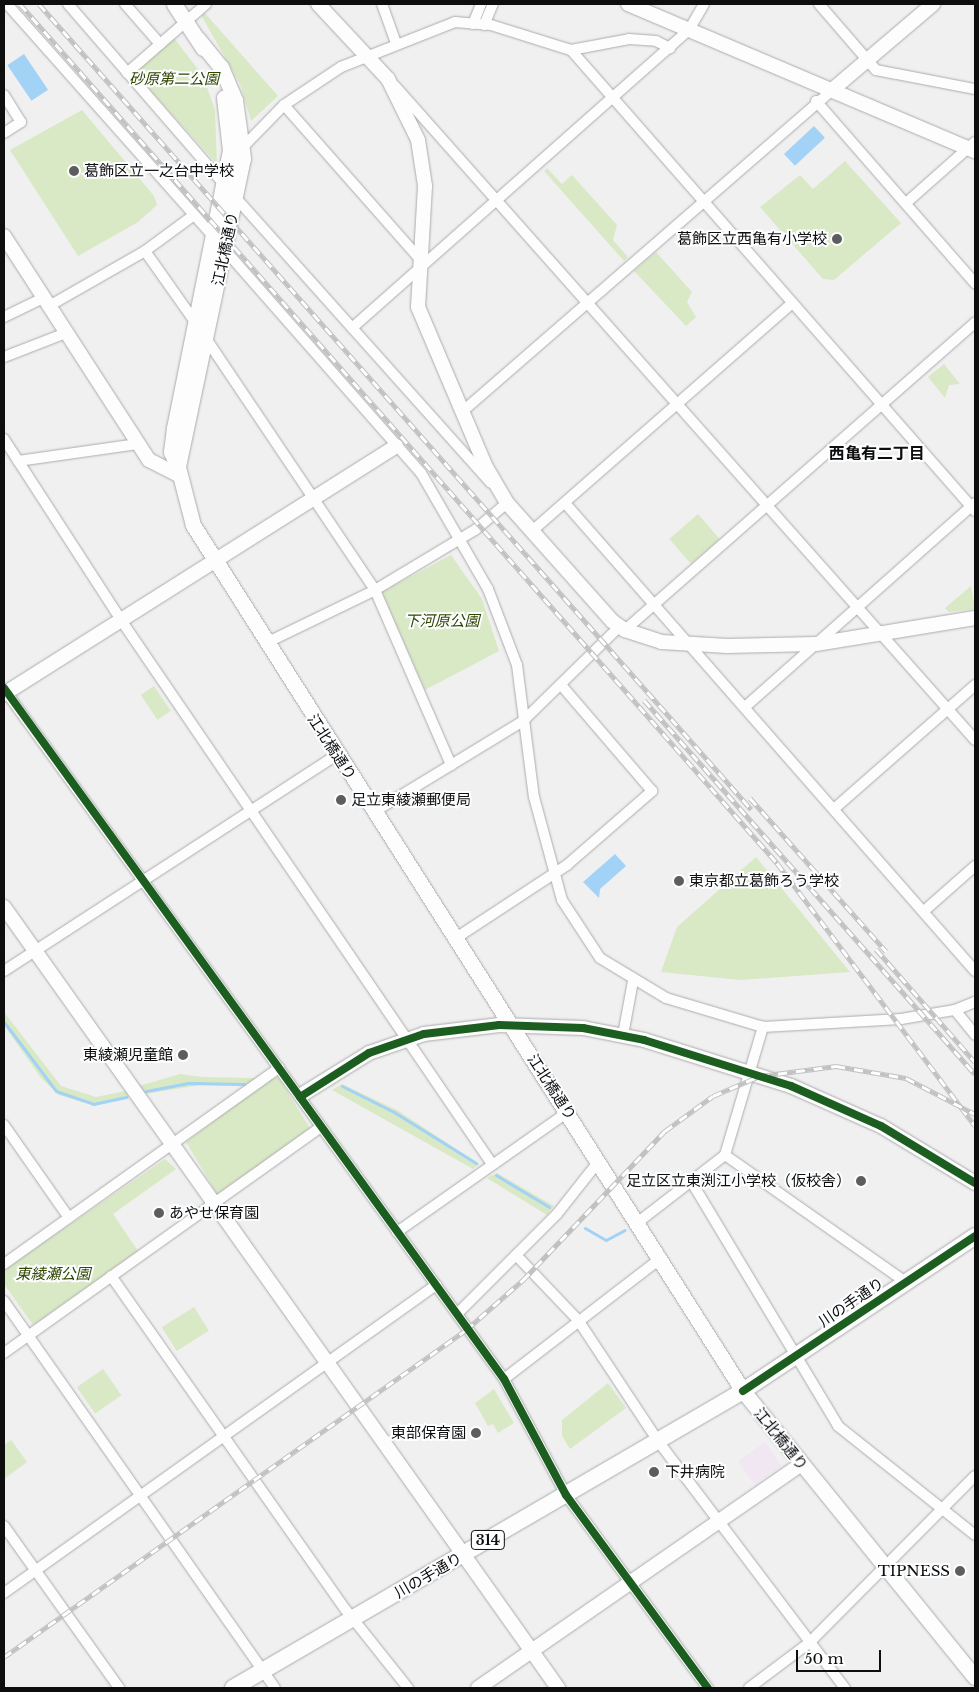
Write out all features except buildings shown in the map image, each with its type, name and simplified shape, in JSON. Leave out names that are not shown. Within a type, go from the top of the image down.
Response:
[{"type":"main road","name":"江北橋通り","points":[[174,4],[226,77],[239,116],[243,147],[236,198],[178,471]]},
{"type":"main road","name":"江北橋通り","points":[[198,39],[227,108],[230,150],[173,436],[172,452],[193,525],[213,562],[512,1024],[742,1391],[975,1677]]},
{"type":"main road","name":"川の手通り","points":[[234,1688],[742,1391],[975,1236]]},
{"type":"street","points":[[7,4],[213,236]]},
{"type":"street","points":[[69,4],[224,184]]},
{"type":"street","points":[[125,4],[160,44]]},
{"type":"street","points":[[127,73],[206,4]]},
{"type":"street","points":[[318,4],[367,54],[500,200],[975,740]]},
{"type":"street","points":[[382,4],[396,43]]},
{"type":"street","points":[[473,24],[482,4]]},
{"type":"street","points":[[484,25],[493,4]]},
{"type":"street","points":[[628,4],[973,147],[906,204]]},
{"type":"street","points":[[352,328],[418,265],[500,200],[670,48],[689,30],[704,4]]},
{"type":"street","points":[[819,4],[868,61],[881,72],[975,90]]},
{"type":"street","points":[[463,411],[816,101],[868,61],[933,4]]},
{"type":"street","points":[[243,147],[284,105],[367,54],[455,22],[484,25],[571,50],[629,40],[656,41],[670,48]]},
{"type":"street","points":[[571,50],[702,202],[974,507],[858,606],[745,707]]},
{"type":"street","points":[[388,79],[422,154],[425,186],[418,265],[420,317],[502,497]]},
{"type":"street","points":[[4,95],[21,122],[4,133]]},
{"type":"street","points":[[816,101],[975,283]]},
{"type":"street","points":[[284,105],[418,265]]},
{"type":"street","points":[[236,198],[532,531],[622,629],[662,642],[690,645],[816,644],[975,618]]},
{"type":"street","points":[[4,317],[46,302],[145,250],[194,215]]},
{"type":"street","points":[[4,236],[149,460],[178,471]]},
{"type":"street","points":[[145,250],[195,322]]},
{"type":"street","points":[[225,250],[421,473],[457,540],[488,588],[506,627],[516,664],[534,796],[555,874],[568,914],[588,945],[633,981],[666,998],[762,1027],[901,1019],[954,1010],[975,1002]]},
{"type":"street","points":[[532,531],[792,303]]},
{"type":"street","points":[[374,812],[523,721],[622,629],[655,604],[975,323]]},
{"type":"street","points":[[4,357],[66,333]]},
{"type":"street","points":[[205,337],[375,590],[451,765]]},
{"type":"street","points":[[4,439],[12,457],[121,620],[492,1164]]},
{"type":"street","points":[[12,457],[138,444]]},
{"type":"street","points":[[396,446],[5,691],[279,1068],[301,1095],[321,1127],[504,1379],[566,1495],[708,1688]]},
{"type":"street","points":[[266,643],[375,590],[457,540],[502,497]]},
{"type":"street","points":[[565,502],[975,971]]},
{"type":"street","points":[[834,809],[975,684]]},
{"type":"street","points":[[456,938],[555,874],[652,790],[562,686]]},
{"type":"street","points":[[4,971],[144,882],[337,755]]},
{"type":"street","points":[[924,911],[975,866]]},
{"type":"street","points":[[4,907],[326,1365],[558,1688]]},
{"type":"street","points":[[624,1035],[633,981]]},
{"type":"street","points":[[954,1010],[975,1035]]},
{"type":"street","points":[[301,1095],[356,1060],[406,1038],[442,1030],[512,1024],[624,1035],[751,1072],[881,1126],[975,1183]]},
{"type":"street","points":[[637,1222],[726,1155],[751,1072],[762,1027]]},
{"type":"street","points":[[4,1264],[279,1068]]},
{"type":"street","points":[[397,1232],[568,1112]]},
{"type":"street","points":[[4,1125],[70,1218]]},
{"type":"street","points":[[4,1353],[214,1206],[321,1127]]},
{"type":"street","points":[[726,1155],[906,1282]]},
{"type":"street","points":[[457,1314],[516,1255],[599,1161]]},
{"type":"street","points":[[691,1180],[797,1355],[830,1415],[848,1437],[975,1536]]},
{"type":"street","points":[[516,1255],[578,1320],[658,1441],[809,1644],[845,1688]]},
{"type":"street","points":[[504,1379],[660,1258]]},
{"type":"street","points":[[112,1276],[353,1618],[408,1688]]},
{"type":"street","points":[[4,1593],[436,1285]]},
{"type":"street","points":[[4,1301],[275,1688]]},
{"type":"street","points":[[478,1688],[801,1464]]},
{"type":"street","points":[[749,1688],[809,1644],[887,1568],[975,1476]]},
{"type":"street","points":[[4,1526],[119,1688]]},
{"type":"shaded area","points":[[765,1442],[782,1466],[755,1485],[738,1461]]},
{"type":"green space","name":"砂原第二公園","points":[[204,12],[278,96],[251,121],[240,84],[201,15]]},
{"type":"green space","name":"砂原第二公園","points":[[174,38],[203,76],[215,110],[217,164],[135,73]]},
{"type":"green space","points":[[82,110],[154,196],[157,205],[138,222],[78,256],[10,150]]},
{"type":"green space","points":[[845,161],[901,223],[834,280],[823,279],[760,207],[800,175],[813,189]]},
{"type":"green space","points":[[547,168],[562,184],[572,175],[617,225],[613,240],[628,257],[624,261],[544,171]]},
{"type":"green space","points":[[656,252],[692,292],[687,302],[696,317],[686,326],[634,271]]},
{"type":"green space","points":[[944,364],[960,384],[949,385],[945,398],[928,377]]},
{"type":"green space","points":[[698,514],[720,539],[691,564],[669,539]]},
{"type":"green space","name":"下河原公園","points":[[451,555],[482,599],[499,651],[425,690],[382,592]]},
{"type":"green space","points":[[971,586],[975,609],[949,612],[945,608]]},
{"type":"green space","points":[[154,686],[171,711],[158,720],[141,695]]},
{"type":"green space","points":[[756,857],[850,972],[740,980],[661,972],[677,927]]},
{"type":"green space","points":[[4,1012],[61,1086],[96,1097],[125,1091],[129,1097],[95,1106],[59,1095],[41,1078],[4,1025]]},
{"type":"green space","points":[[180,1074],[202,1077],[258,1078],[246,1086],[200,1085],[145,1094],[139,1086]]},
{"type":"green space","points":[[273,1077],[279,1078],[311,1130],[217,1194],[186,1142]]},
{"type":"green space","points":[[342,1084],[397,1110],[479,1164],[473,1169],[332,1090]]},
{"type":"green space","name":"東綾瀬公園","points":[[165,1159],[176,1169],[113,1214],[138,1251],[33,1325],[4,1284],[4,1270]]},
{"type":"green space","points":[[497,1173],[554,1206],[547,1215],[487,1178]]},
{"type":"green space","points":[[194,1307],[209,1331],[177,1351],[162,1327]]},
{"type":"green space","points":[[103,1369],[121,1395],[95,1414],[77,1387]]},
{"type":"green space","points":[[608,1383],[626,1408],[570,1449],[562,1436],[562,1420]]},
{"type":"green space","points":[[494,1389],[514,1423],[498,1433],[493,1424],[488,1426],[475,1403]]},
{"type":"green space","points":[[11,1440],[27,1462],[4,1479],[4,1445]]},
{"type":"water","points":[[24,54],[48,90],[31,101],[7,65]]},
{"type":"water","points":[[814,126],[825,138],[795,166],[784,154]]},
{"type":"water","points":[[615,854],[626,866],[600,889],[599,898],[583,882]]},
{"type":"waterway","points":[[4,1022],[56,1091],[93,1104],[126,1097]]},
{"type":"waterway","points":[[146,1091],[188,1083],[244,1084]]},
{"type":"waterway","points":[[342,1086],[394,1112],[476,1163]]},
{"type":"waterway","points":[[496,1175],[549,1207]]},
{"type":"waterway","points":[[585,1228],[606,1240],[625,1230]]},
{"type":"railway","points":[[20,4],[777,863],[975,1126]]},
{"type":"railway","points":[[39,4],[751,809]]},
{"type":"railway","points":[[644,700],[975,1074]]},
{"type":"railway","points":[[750,798],[886,951]]},
{"type":"railway","points":[[876,949],[975,1062]]},
{"type":"railway","points":[[4,1657],[466,1330],[523,1280],[665,1131],[713,1096],[760,1076],[836,1066],[906,1078],[975,1114]]},
{"type":"cycle path","points":[[4,688],[504,1379],[566,1495],[708,1688]]},
{"type":"cycle path","points":[[300,1097],[369,1053],[424,1034],[499,1025],[583,1028],[644,1040],[791,1086],[881,1126],[975,1183]]},
{"type":"cycle path","points":[[743,1391],[975,1236]]},
{"type":"place","name":"葛飾区立一之台中学校","points":[[74,171]]},
{"type":"place","name":"葛飾区立西亀有小学校","points":[[837,239]]},
{"type":"place","name":"足立東綾瀬郵便局","points":[[341,800]]},
{"type":"place","name":"東京都立葛飾ろう学校","points":[[679,881]]},
{"type":"place","name":"東綾瀬児童館","points":[[183,1055]]},
{"type":"place","name":"足立区立東渕江小学校（仮校舎）","points":[[861,1181]]},
{"type":"place","name":"あやせ保育園","points":[[159,1213]]},
{"type":"place","name":"東部保育園","points":[[476,1433]]},
{"type":"place","name":"下井病院","points":[[654,1472]]},
{"type":"place","name":"TIPNESS","points":[[960,1571]]},
{"type":"district","name":"西亀有二丁目","points":[[877,453]]}]
